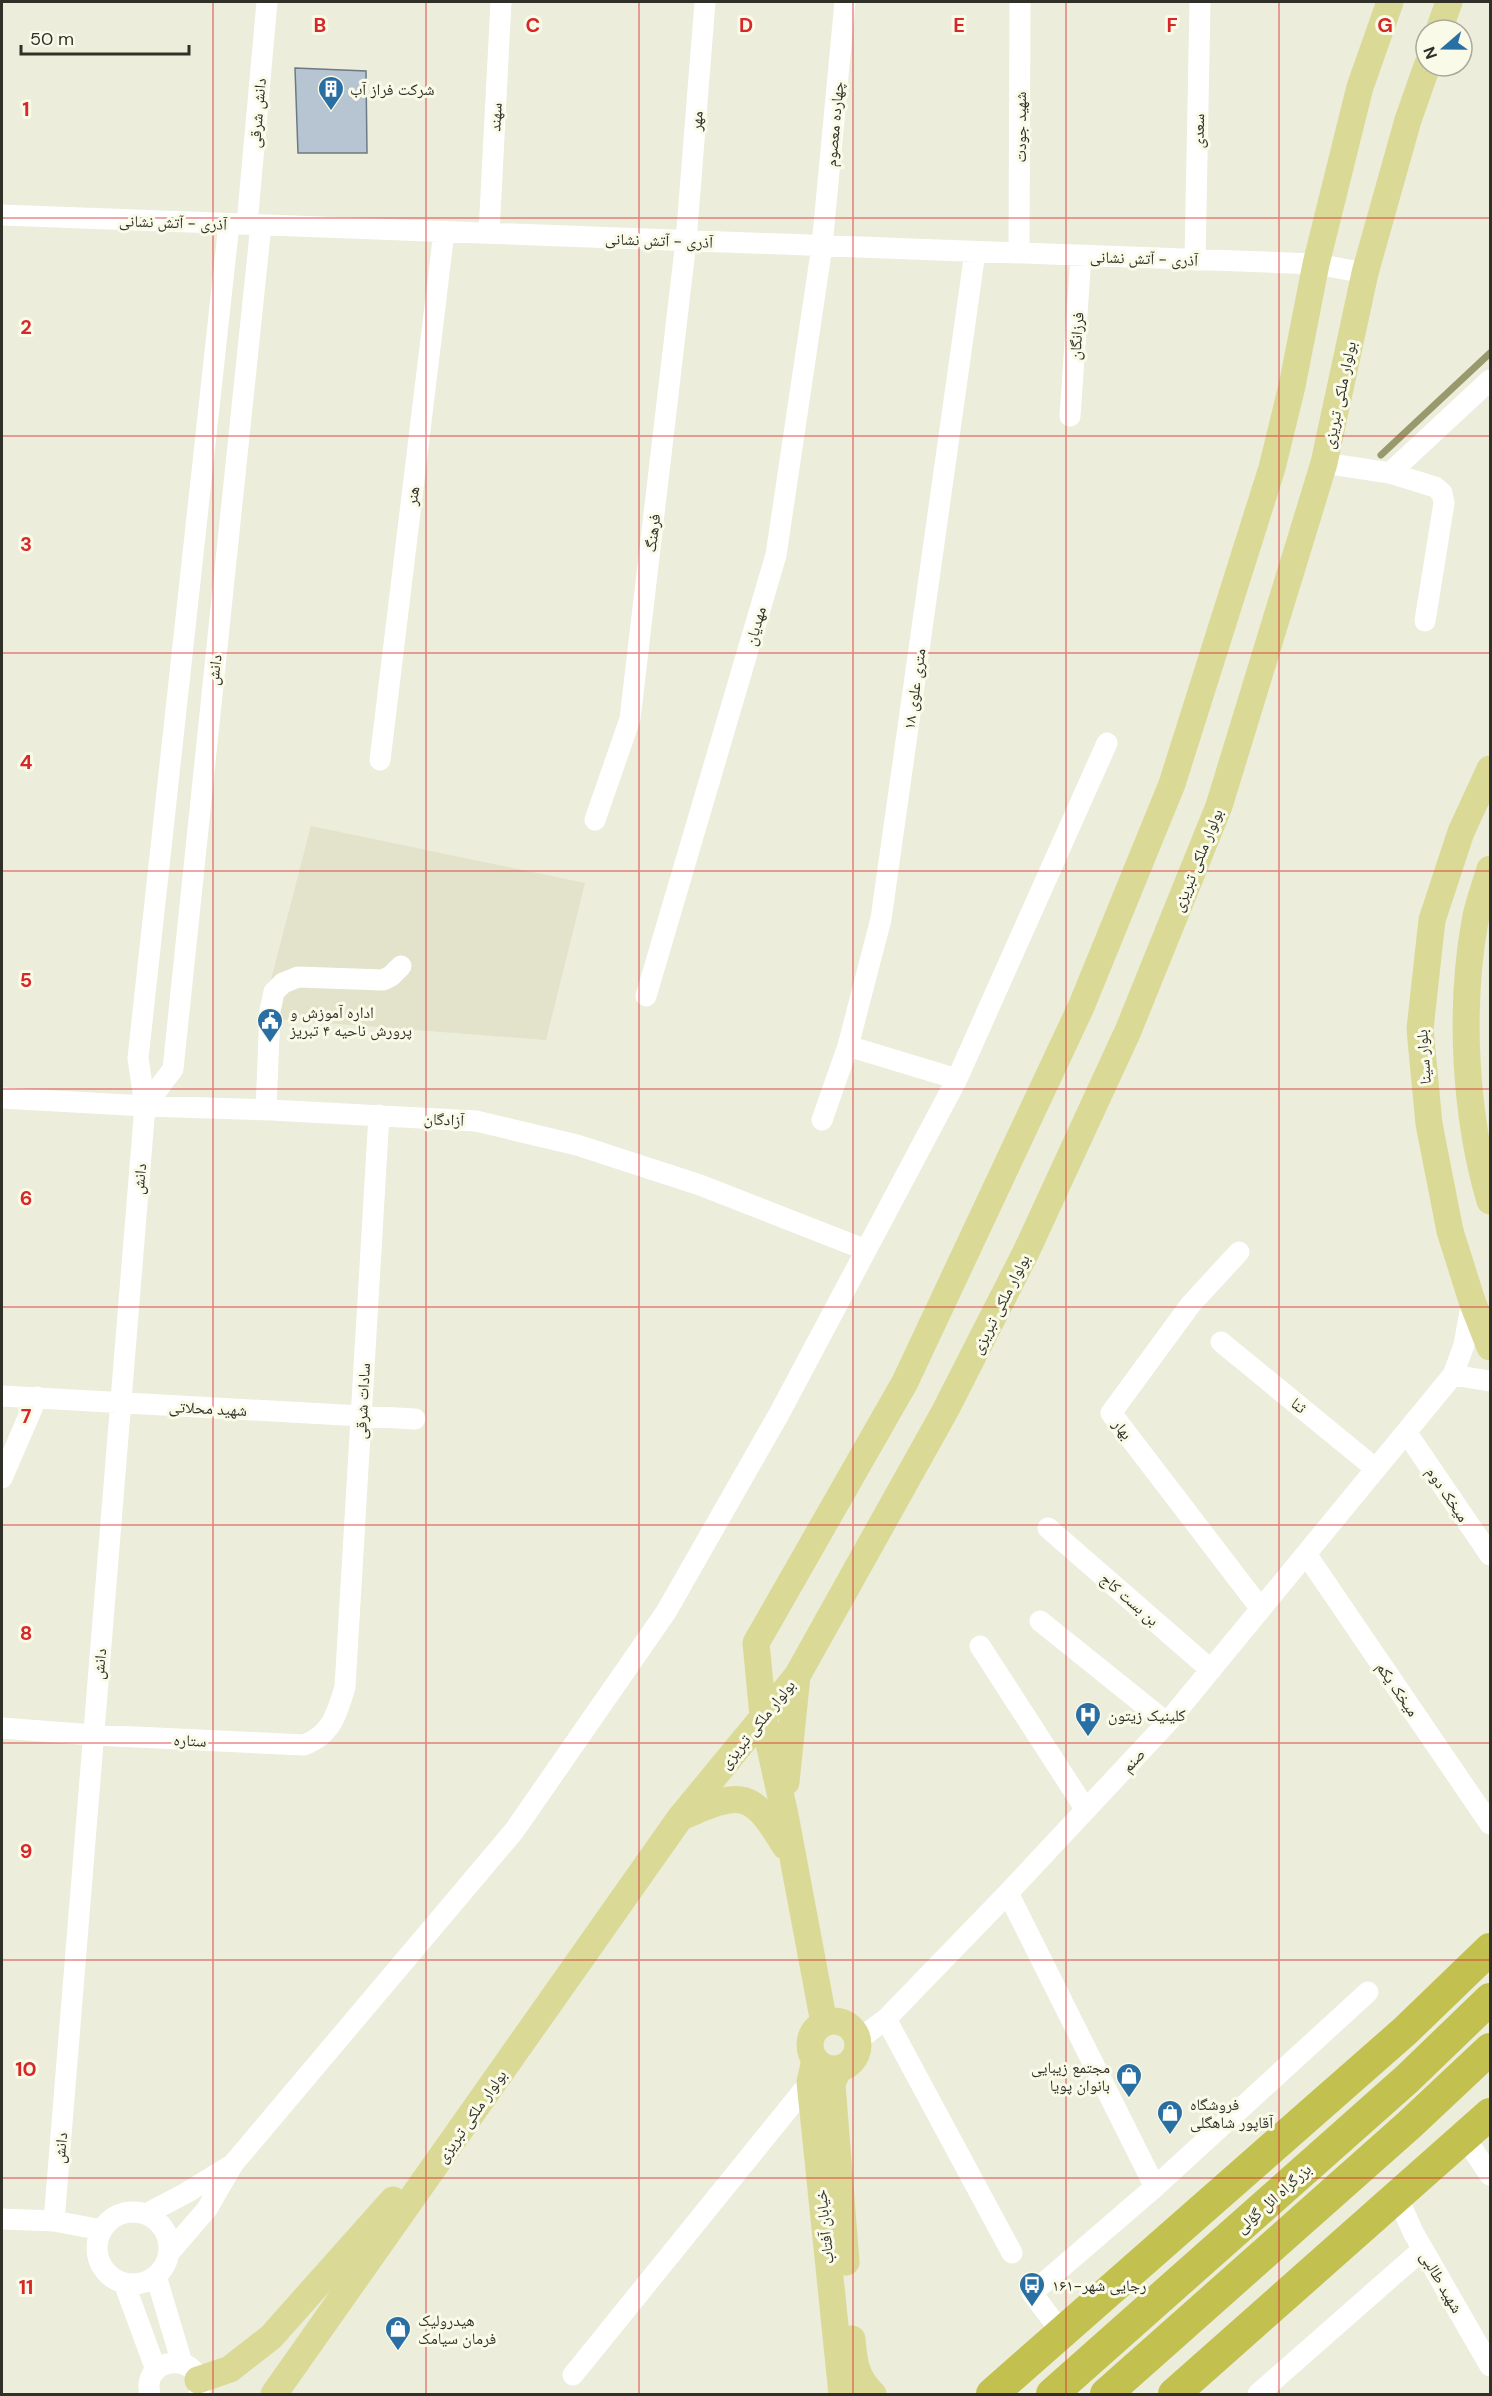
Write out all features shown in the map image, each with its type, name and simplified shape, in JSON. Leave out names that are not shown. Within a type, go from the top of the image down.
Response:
[{"type":"highway","points":[[992,2394],[1405,2031],[1491,1949]]},
{"type":"highway","name":"بزرگراه ائل گؤلی","points":[[1052,2394],[1407,2079],[1491,1999]]},
{"type":"highway","points":[[1106,2394],[1409,2125],[1491,2049]]},
{"type":"highway","points":[[1186,2390],[1397,2196],[1491,2114]]},
{"type":"main road","points":[[825,2023],[785,1815],[763,1716],[756,1643],[905,1382],[1094,975],[1172,784],[1272,468],[1292,386],[1316,264],[1360,87],[1390,2]]},
{"type":"main road","points":[[1443,18],[1449,2]]},
{"type":"main road","name":"بولوار ملکی تبریزی","points":[[274,2394],[680,1818],[797,1676],[945,1411],[1016,1274],[1128,1031],[1219,806],[1324,463],[1365,273],[1408,120],[1423,78]]},
{"type":"main road","name":"بلوار سینا","points":[[1491,770],[1461,832],[1432,920],[1420,1029],[1429,1124],[1450,1231],[1472,1301],[1491,1347]]},
{"type":"main road","points":[[1491,869],[1475,921],[1466,1007],[1470,1097],[1483,1174],[1491,1202]]},
{"type":"main road","points":[[785,1815],[786,1761],[797,1676]]},
{"type":"main road","points":[[680,1818],[718,1801],[732,1799],[747,1801],[758,1807],[771,1823],[793,1859]]},
{"type":"main road","points":[[821,2070],[852,2062],[856,2056],[858,2040],[855,2033],[845,2024],[838,2021],[825,2023],[814,2032],[811,2039],[812,2054],[821,2070],[832,2084],[853,2361],[862,2384],[873,2394]]},
{"type":"main road","name":"خیابان آفتاب","points":[[821,2070],[842,2394]]},
{"type":"main road","points":[[193,2379],[230,2369],[271,2337],[477,2107]]},
{"type":"street","name":"دانش شرقی","points":[[246,224],[267,2]]},
{"type":"street","name":"سهند","points":[[489,233],[501,2]]},
{"type":"street","name":"مهر","points":[[686,241],[705,2]]},
{"type":"street","name":"چهارده معصوم","points":[[822,246],[845,2]]},
{"type":"street","name":"شهید جودت","points":[[1019,253],[1020,2]]},
{"type":"street","name":"سعدی","points":[[1195,260],[1200,2]]},
{"type":"street","name":"آذرى - آتش نشانى","points":[[2,215],[1316,264],[1365,273]]},
{"type":"street","name":"دانش","points":[[54,2221],[145,1106],[138,1058],[246,224]]},
{"type":"street","name":"دانش","points":[[145,1106],[173,1069],[246,224]]},
{"type":"street","name":"هنر","points":[[380,760],[444,232]]},
{"type":"street","name":"فرهنگ","points":[[595,820],[630,719],[686,241]]},
{"type":"street","name":"مهدیان","points":[[646,996],[776,555],[822,246]]},
{"type":"street","name":"۱۸ متری علوی","points":[[822,1120],[848,1046],[881,919],[975,252]]},
{"type":"street","name":"فرزانگان","points":[[1070,416],[1081,256]]},
{"type":"street","points":[[1390,473],[1491,380]]},
{"type":"street","points":[[1324,463],[1390,473],[1435,487],[1442,493],[1444,503],[1425,621]]},
{"type":"street","points":[[169,2253],[207,2210],[233,2164],[514,1831],[666,1612],[779,1414],[957,1079],[1107,743]]},
{"type":"street","points":[[266,1110],[270,1011],[274,992],[283,983],[298,977],[383,980],[401,966]]},
{"type":"street","points":[[848,1046],[957,1079]]},
{"type":"street","name":"آزادگان","points":[[2,1098],[476,1121],[578,1145],[700,1185],[866,1250]]},
{"type":"street","name":"سادات شرقی","points":[[345,1687],[379,1115]]},
{"type":"street","name":"بهار","points":[[1239,1252],[1191,1304],[1111,1413],[1261,1609]]},
{"type":"street","name":"صنم","points":[[858,2040],[886,2019],[1167,1724],[1453,1375],[1464,1345],[1472,1301]]},
{"type":"street","name":"ثنا","points":[[1221,1341],[1376,1468]]},
{"type":"street","points":[[1453,1375],[1491,1381]]},
{"type":"street","name":"شهید محلاتی","points":[[2,1396],[415,1419]]},
{"type":"street","points":[[2,1478],[37,1397]]},
{"type":"street","name":"میخک دوم","points":[[1406,1432],[1491,1556]]},
{"type":"street","name":"بن بست کاج","points":[[1048,1528],[1211,1670]]},
{"type":"street","name":"میخک یکم","points":[[1306,1554],[1491,1824]]},
{"type":"street","points":[[1040,1621],[1167,1724]]},
{"type":"street","points":[[980,1646],[1086,1810]]},
{"type":"street","name":"ستاره","points":[[2,1728],[94,1735],[304,1745],[321,1737],[333,1724],[345,1687]]},
{"type":"street","points":[[1008,1893],[1155,2187]]},
{"type":"street","points":[[1062,2333],[1032,2293],[1155,2187],[1368,1992]]},
{"type":"street","points":[[886,2019],[1012,2253]]},
{"type":"street","points":[[573,2375],[821,2070]]},
{"type":"street","points":[[1465,2138],[1491,2175]]},
{"type":"street","points":[[146,2214],[233,2164]]},
{"type":"street","name":"شهید طالبی","points":[[1397,2196],[1423,2249],[1491,2366]]},
{"type":"street","points":[[134,2212],[146,2214],[157,2220],[164,2229],[169,2241],[169,2253],[165,2265],[156,2276],[141,2284],[124,2283],[106,2271],[98,2256],[102,2230],[110,2220],[122,2214],[134,2212]]},
{"type":"street","points":[[2,2218],[54,2221],[102,2230]]},
{"type":"street","points":[[1258,2394],[1423,2249]]},
{"type":"street","points":[[156,2276],[193,2379]]},
{"type":"street","points":[[124,2283],[150,2387]]},
{"type":"street","points":[[150,2387],[168,2363],[193,2379]]},
{"type":"shaded area","points":[[311,826],[585,883],[546,1040],[261,1018]]},
{"type":"building","name":"شرکت فراز آب","points":[[295,68],[366,71],[367,153],[298,153]]},
{"type":"waterway","points":[[1381,455],[1490,353]]},
{"type":"place","name":"شرکت فراز آب","points":[[331,112]]},
{"type":"place","name":"اداره آموزش و پرورش ناحیه ۴ تبریز","points":[[270,1044]]},
{"type":"place","name":"کلینیک زیتون","points":[[1088,1738]]},
{"type":"place","name":"مجتمع زیبایی بانوان پویا","points":[[1129,2099]]},
{"type":"place","name":"فروشگاه آقاپور شاهگلی","points":[[1170,2136]]},
{"type":"place","name":"۱۶۱-رجایی شهر","points":[[1032,2308]]},
{"type":"place","name":"هیدرولیک فرمان سیامک","points":[[398,2352]]}]
